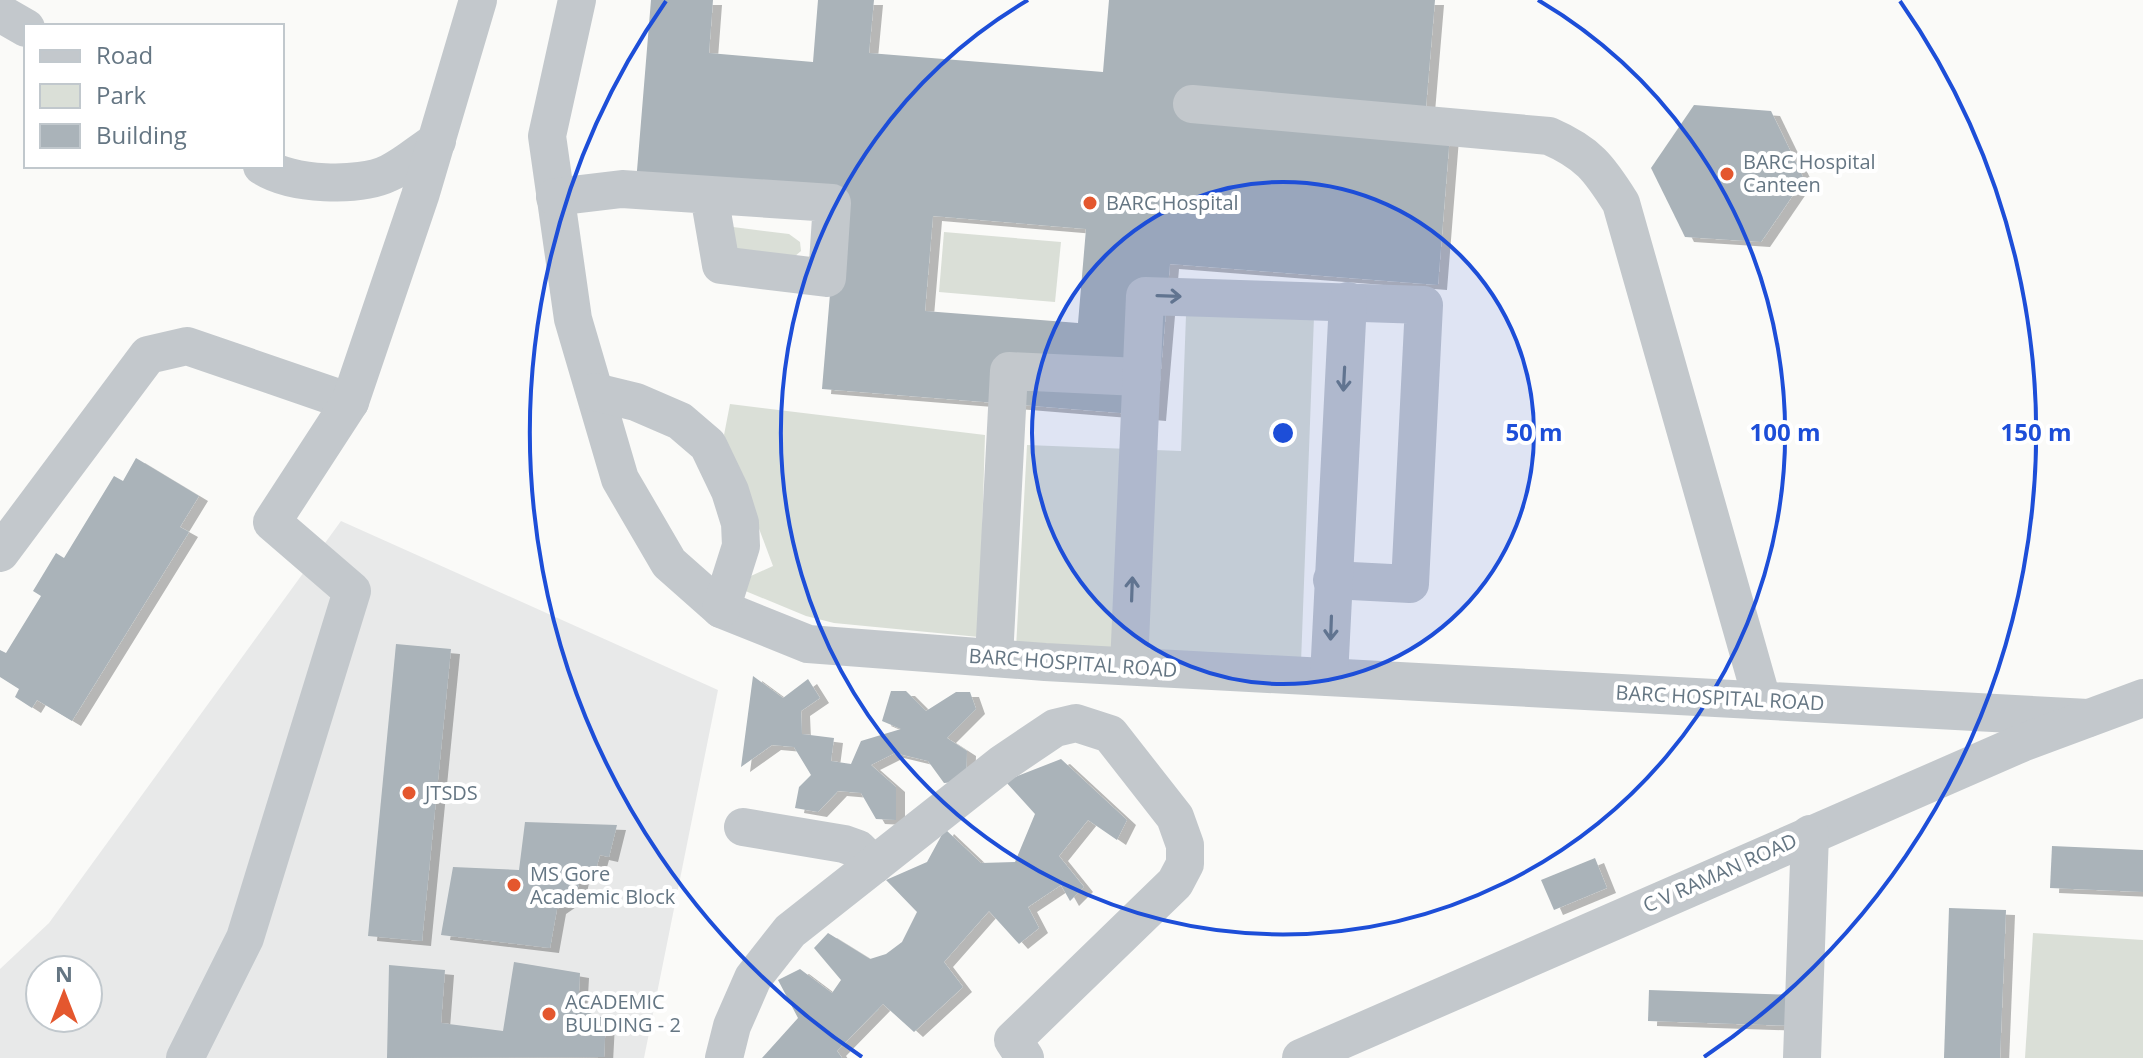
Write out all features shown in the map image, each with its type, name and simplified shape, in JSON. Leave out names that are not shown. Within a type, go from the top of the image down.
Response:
[{"type":"street","points":[[185,1058],[245,938],[352,591],[272,522],[350,402],[437,141],[478,0]]},
{"type":"street","name":"BARC HOSPITAL ROAD","points":[[577,0],[547,136],[573,319],[620,479],[669,563],[721,609],[808,644],[1129,666],[2088,718]]},
{"type":"street","points":[[0,13],[24,27]]},
{"type":"street","points":[[1192,104],[1549,136],[1574,147],[1597,165],[1621,203],[1762,700]]},
{"type":"street","points":[[265,168],[274,174],[341,184],[388,173],[437,141]]},
{"type":"street","points":[[555,197],[622,189],[709,195]]},
{"type":"street","points":[[1129,666],[1139,377],[1145,296],[1424,305],[1410,584],[1332,580]]},
{"type":"street","points":[[1329,677],[1348,301]]},
{"type":"street","points":[[0,553],[148,355],[187,346],[350,402]]},
{"type":"street","points":[[994,658],[1009,371],[1139,377]]},
{"type":"street","points":[[595,392],[636,402],[680,421],[708,445],[730,491],[740,523],[741,546],[721,609]]},
{"type":"street","name":"C V RAMAN ROAD","points":[[1301,1058],[1810,834],[2143,698]]},
{"type":"street","points":[[724,1058],[732,1026],[753,978],[790,931],[1003,763],[1055,728],[1076,723],[1110,734],[1175,817],[1185,845],[1185,864],[1175,883],[1009,1052]]},
{"type":"street","points":[[743,827],[844,844],[858,849],[874,865]]},
{"type":"street","points":[[1802,1058],[1810,834]]},
{"type":"shaded area","points":[[341,521],[718,690],[644,1058],[0,1058],[0,969],[49,923]]},
{"type":"green space","points":[[733,227],[789,234],[800,242],[801,251],[794,257],[732,249]]},
{"type":"green space","points":[[944,232],[1061,242],[1055,302],[939,292]]},
{"type":"green space","points":[[1186,315],[1314,317],[1301,663],[1016,648],[1027,445],[1181,451]]},
{"type":"green space","points":[[730,404],[985,435],[979,637],[834,623],[806,616],[731,585],[773,566],[724,435]]},
{"type":"green space","points":[[2033,933],[2143,940],[2143,1058],[2025,1058]]},
{"type":"building","name":"BARC Hospital","points":[[651,0],[713,0],[709,53],[813,62],[818,0],[874,0],[869,53],[1103,72],[1109,0],[1435,0],[1426,107],[1452,109],[1438,285],[1170,264],[1157,416],[822,389],[837,211],[635,195]],"holes":[[[933,216],[1086,229],[1078,323],[925,311]]]},
{"type":"building","name":"BARC Hospital Canteen","points":[[1694,105],[1771,111],[1804,179],[1761,242],[1685,237],[1651,168]]},
{"type":"building","points":[[136,458],[199,496],[180,527],[189,532],[72,721],[37,700],[32,708],[15,697],[19,689],[0,677],[0,650],[6,653],[41,596],[33,591],[56,553],[64,558],[114,476],[123,481]]},
{"type":"building","name":"JTSDS","points":[[396,644],[451,649],[422,941],[368,936]]},
{"type":"building","points":[[753,676],[783,698],[808,679],[820,698],[801,711],[802,734],[834,738],[831,761],[851,764],[861,741],[901,729],[882,721],[891,691],[906,691],[926,711],[956,692],[970,692],[976,709],[947,738],[967,751],[966,781],[944,783],[928,761],[895,753],[871,765],[896,787],[896,820],[876,819],[861,793],[838,791],[818,812],[795,808],[799,787],[811,775],[794,747],[772,745],[741,767]]},
{"type":"building","points":[[1061,759],[1127,820],[1117,840],[1088,820],[1059,856],[1084,887],[1070,901],[1061,885],[1028,907],[1039,928],[1019,944],[989,911],[944,962],[963,987],[914,1032],[883,1004],[837,1051],[842,1058],[762,1058],[798,1018],[778,980],[800,969],[832,993],[841,980],[814,948],[828,933],[870,959],[886,954],[902,942],[917,912],[886,880],[927,862],[945,829],[981,863],[1015,862],[1035,814],[1005,781]]},
{"type":"building","name":"MS Gore Academic Block","points":[[525,822],[617,825],[609,857],[600,855],[595,873],[581,874],[576,896],[557,909],[550,948],[441,935],[453,867],[519,870]]},
{"type":"building","points":[[2052,846],[2143,850],[2143,892],[2050,888]]},
{"type":"building","points":[[1595,858],[1607,888],[1554,910],[1541,880]]},
{"type":"building","points":[[1949,908],[2006,910],[2000,1058],[1944,1058]]},
{"type":"building","name":"ACADEMIC BULDING - 2","points":[[514,962],[580,973],[578,1009],[606,1019],[604,1057],[387,1058],[389,965],[445,970],[441,1023],[503,1031]]},
{"type":"building","points":[[1649,990],[1797,995],[1796,1026],[1648,1021]]},
{"type":"place","name":"BARC Hospital Canteen","points":[[1727,174]]},
{"type":"place","name":"BARC Hospital","points":[[1090,203]]},
{"type":"place","name":"JTSDS","points":[[409,793]]},
{"type":"place","name":"MS Gore Academic Block","points":[[514,885]]},
{"type":"place","name":"ACADEMIC BULDING - 2","points":[[549,1014]]}]
